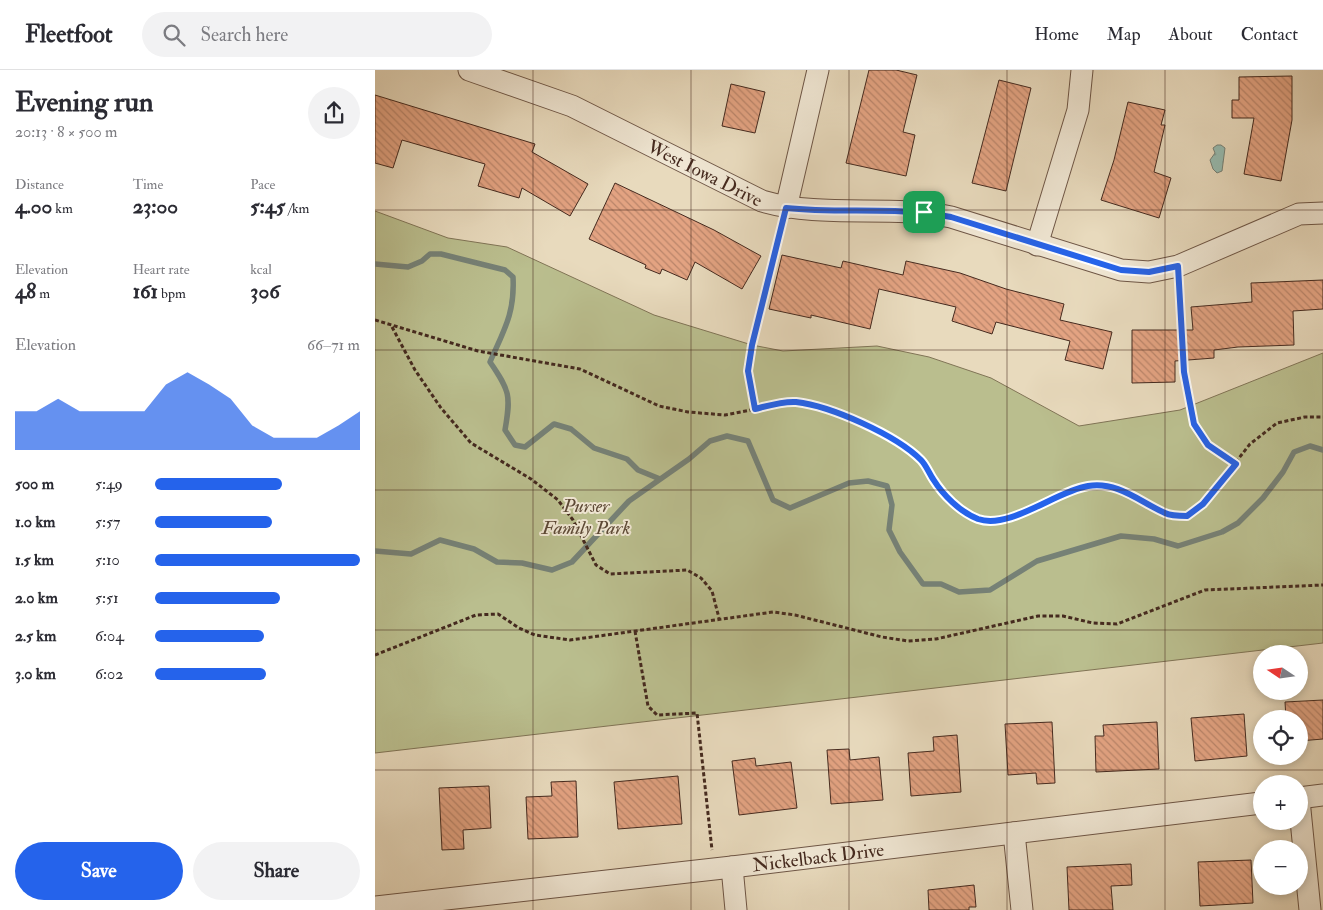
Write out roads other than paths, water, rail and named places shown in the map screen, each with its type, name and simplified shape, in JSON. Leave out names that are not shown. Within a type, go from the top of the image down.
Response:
[{"type":"street","name":"West Iowa Drive","points":[[469,70],[515,77],[761,201],[786,208],[819,212],[924,212],[951,217],[1121,270],[1149,272],[1178,266],[1299,214],[1323,213]]},
{"type":"street","points":[[786,208],[818,70]]},
{"type":"street","points":[[1037,245],[1078,110],[1082,70]]},
{"type":"street","points":[[1308,798],[1323,795]]},
{"type":"street","name":"Nickelback Drive","points":[[375,907],[451,905],[723,868],[1253,804]]},
{"type":"street","points":[[1302,830],[1310,910]]},
{"type":"street","points":[[1014,833],[1022,910]]},
{"type":"street","points":[[723,868],[736,910]]},
{"type":"water","points":[[1221,145],[1225,148],[1222,171],[1217,173],[1213,169],[1210,160],[1215,153],[1213,148]]},
{"type":"waterway","points":[[375,264],[408,267],[422,261],[430,254],[441,254],[505,270],[513,277],[512,301],[504,331],[490,362],[505,387],[508,401],[505,430],[515,445],[525,447],[554,424],[571,429],[594,448],[627,459],[638,470],[660,479]]},
{"type":"waterway","points":[[375,551],[411,554],[440,540],[474,549],[497,562],[522,563],[552,570],[572,562],[629,501],[689,459],[710,441],[727,436],[748,441],[773,500],[790,508],[849,483],[868,481],[887,486],[892,505],[889,530],[900,552],[923,584],[941,584],[959,592],[990,590],[1037,561],[1121,536],[1154,539],[1178,546],[1222,532],[1238,523],[1263,498],[1283,472],[1294,452],[1310,446],[1323,450]]},
{"type":"park label","name":"Purser Family Park","points":[[586,516]]}]
